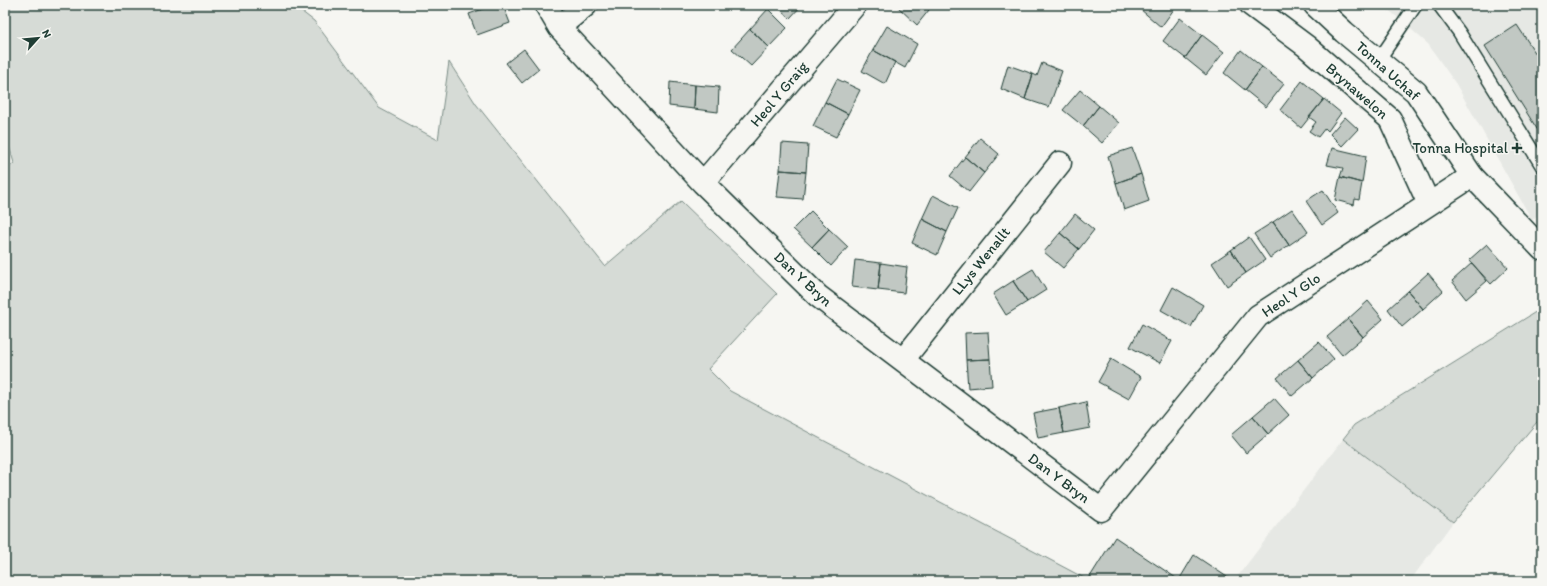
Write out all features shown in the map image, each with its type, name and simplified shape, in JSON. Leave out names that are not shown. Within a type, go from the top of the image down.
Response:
[{"type":"street","name":"Dan Y Bryn","points":[[546,5],[559,27],[704,182],[818,296],[1101,510]]},
{"type":"street","points":[[559,27],[586,5]]},
{"type":"street","name":"Heol Y Graig","points":[[704,182],[855,5]]},
{"type":"street","name":"Brynawelon","points":[[1251,5],[1306,46],[1390,119],[1429,204]]},
{"type":"street","name":"Tonna Uchaf","points":[[1315,5],[1344,32],[1416,92],[1472,176],[1542,249]]},
{"type":"street","name":"LLys Wenallt","points":[[902,360],[1060,163]]},
{"type":"street","name":"Heol Y Glo","points":[[1101,510],[1258,316],[1472,176]]},
{"type":"lane","points":[[1378,61],[1416,5]]},
{"type":"lane","points":[[1439,5],[1459,32],[1542,166]]},
{"type":"shaded area","points":[[5,5],[293,5],[314,21],[379,108],[438,140],[449,62],[476,104],[605,266],[681,201],[777,294],[708,369],[730,391],[1090,581],[5,581],[5,171],[14,163],[5,133]]},
{"type":"shaded area","name":"Tonna Hospital","points":[[1382,5],[1542,5],[1542,212],[1532,220],[1456,84],[1428,44]]},
{"type":"shaded area","points":[[1542,308],[1542,416],[1453,522],[1343,439],[1354,425]]},
{"type":"shaded area","points":[[1343,439],[1453,522],[1410,581],[1234,581]]},
{"type":"building","points":[[494,5],[503,5],[510,23],[477,35],[469,14]]},
{"type":"building","points":[[775,5],[802,5],[790,18]]},
{"type":"building","points":[[900,5],[925,5],[929,10],[917,25],[898,7]]},
{"type":"building","points":[[1143,5],[1177,5],[1161,27],[1140,9]]},
{"type":"building","points":[[768,9],[787,28],[769,47],[750,29]]},
{"type":"building","points":[[1180,18],[1202,35],[1185,58],[1163,41]]},
{"type":"building","name":"Tonna Hospital","points":[[1517,25],[1536,54],[1542,50],[1542,137],[1485,46]]},
{"type":"building","points":[[887,26],[917,44],[905,68],[873,50]]},
{"type":"building","points":[[750,29],[769,47],[751,66],[732,49]]},
{"type":"building","points":[[1202,35],[1224,52],[1206,75],[1185,58]]},
{"type":"building","points":[[524,49],[539,69],[522,83],[506,63]]},
{"type":"building","points":[[873,50],[895,62],[885,84],[862,71]]},
{"type":"building","points":[[1241,50],[1262,67],[1245,90],[1224,73]]},
{"type":"building","points":[[1042,63],[1062,71],[1049,107],[1025,99],[1033,74],[1037,76]]},
{"type":"building","points":[[1008,65],[1033,74],[1025,99],[1001,89]]},
{"type":"building","points":[[1262,67],[1284,84],[1266,107],[1245,90]]},
{"type":"building","points":[[837,79],[860,90],[848,114],[825,102]]},
{"type":"building","points":[[1302,81],[1324,99],[1301,128],[1280,110]]},
{"type":"building","points":[[670,82],[695,85],[694,109],[669,106]]},
{"type":"building","points":[[695,85],[719,87],[718,112],[694,109]]},
{"type":"building","points":[[1080,90],[1099,106],[1083,126],[1063,110]]},
{"type":"building","points":[[1324,99],[1341,113],[1328,131],[1325,128],[1318,137],[1309,131],[1316,122],[1309,117]]},
{"type":"building","points":[[825,102],[848,114],[836,137],[813,126]]},
{"type":"building","points":[[1099,106],[1119,123],[1102,143],[1083,126]]},
{"type":"building","points":[[1345,117],[1358,129],[1342,146],[1330,134]]},
{"type":"building","points":[[980,138],[999,154],[984,173],[965,157]]},
{"type":"building","points":[[782,143],[808,145],[806,172],[780,170]]},
{"type":"building","points":[[1132,148],[1141,174],[1116,183],[1108,156]]},
{"type":"building","points":[[1332,148],[1366,156],[1362,183],[1340,177],[1343,168],[1327,165]]},
{"type":"building","points":[[965,157],[984,173],[969,192],[950,176]]},
{"type":"building","points":[[780,170],[806,172],[803,199],[777,197]]},
{"type":"building","points":[[1141,174],[1149,201],[1124,210],[1116,183]]},
{"type":"building","points":[[1340,177],[1362,183],[1359,200],[1355,199],[1354,205],[1335,200]]},
{"type":"building","points":[[1323,190],[1338,213],[1322,225],[1306,201]]},
{"type":"building","points":[[933,195],[958,208],[947,232],[922,219]]},
{"type":"building","points":[[1292,209],[1308,232],[1289,245],[1273,222]]},
{"type":"building","points":[[811,211],[829,229],[812,247],[793,229]]},
{"type":"building","points":[[1075,214],[1094,230],[1079,249],[1060,233]]},
{"type":"building","points":[[922,219],[947,232],[937,255],[912,243]]},
{"type":"building","points":[[1273,222],[1289,245],[1270,258],[1254,234]]},
{"type":"building","points":[[829,229],[848,247],[831,266],[812,247]]},
{"type":"building","points":[[1060,233],[1079,249],[1063,268],[1044,252]]},
{"type":"building","points":[[1249,237],[1265,260],[1246,273],[1231,250]]},
{"type":"building","points":[[1487,244],[1508,268],[1491,284],[1469,260]]},
{"type":"building","points":[[1231,250],[1246,273],[1227,286],[1212,263]]},
{"type":"building","points":[[855,260],[881,263],[878,290],[852,287]]},
{"type":"building","points":[[881,263],[907,267],[904,293],[878,290]]},
{"type":"building","points":[[1472,263],[1487,281],[1466,299],[1452,281]]},
{"type":"building","points":[[1033,269],[1046,290],[1027,302],[1013,281]]},
{"type":"building","points":[[1428,273],[1443,291],[1423,309],[1408,291]]},
{"type":"building","points":[[1013,281],[1027,302],[1006,315],[993,294]]},
{"type":"building","points":[[1173,287],[1203,305],[1191,327],[1161,310]]},
{"type":"building","points":[[1408,291],[1423,309],[1402,327],[1388,309]]},
{"type":"building","points":[[1368,301],[1383,319],[1363,337],[1348,319]]},
{"type":"building","points":[[1348,319],[1363,337],[1342,355],[1327,337]]},
{"type":"building","points":[[1142,324],[1172,341],[1160,363],[1130,347]]},
{"type":"building","points":[[988,332],[990,359],[966,360],[965,333]]},
{"type":"building","points":[[1319,342],[1334,359],[1313,378],[1298,360]]},
{"type":"building","points":[[990,359],[992,386],[968,388],[966,360]]},
{"type":"building","points":[[1111,359],[1141,377],[1129,399],[1098,382]]},
{"type":"building","points":[[1298,360],[1313,378],[1292,396],[1277,378]]},
{"type":"building","points":[[1274,398],[1289,415],[1268,434],[1253,416]]},
{"type":"building","points":[[1086,402],[1090,428],[1064,433],[1059,408]]},
{"type":"building","points":[[1059,408],[1064,433],[1038,438],[1033,413]]},
{"type":"building","points":[[1253,416],[1268,434],[1246,453],[1231,435]]},
{"type":"building","points":[[1115,537],[1179,580],[1194,555],[1233,581],[1088,580]]},
{"type":"place","name":"Tonna Hospital","points":[[1517,148]]}]
